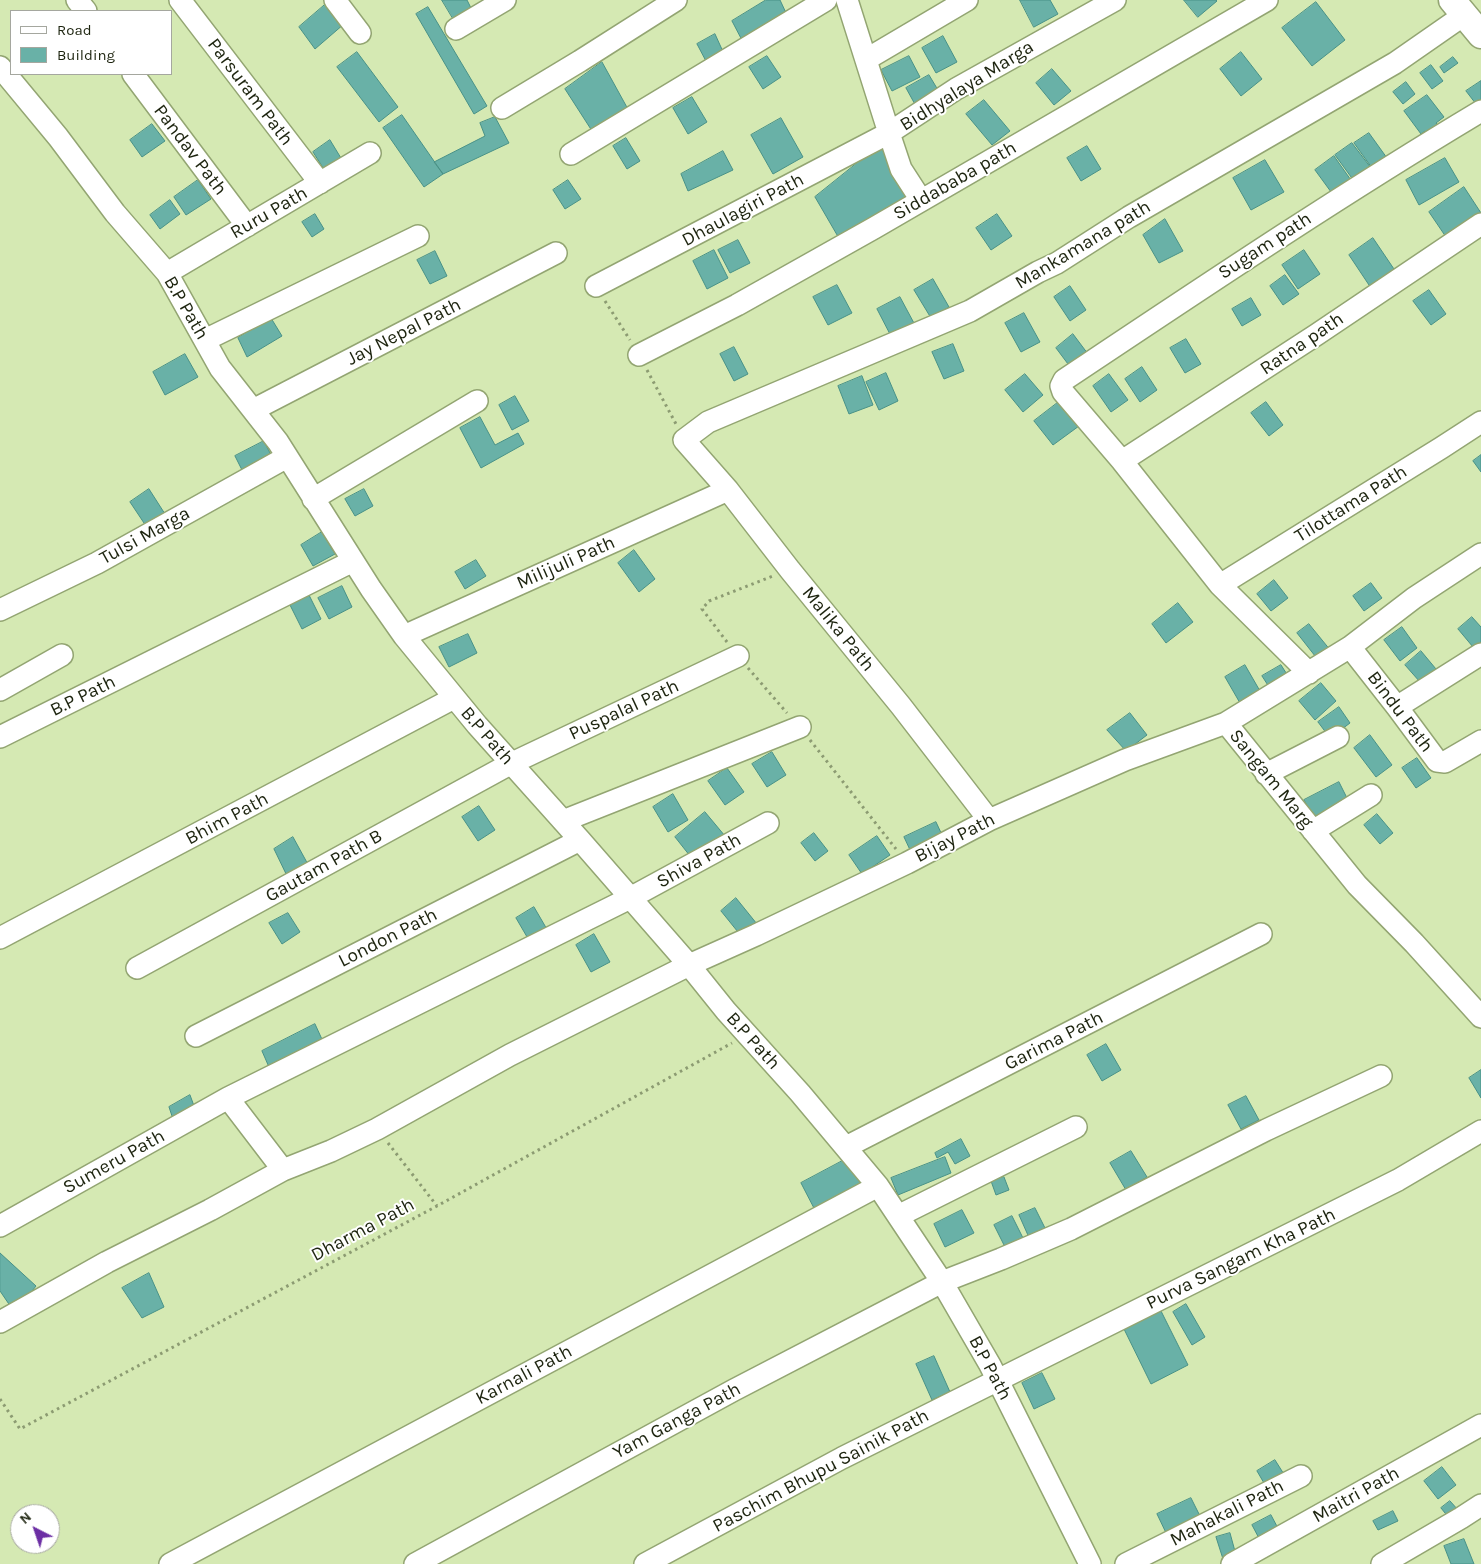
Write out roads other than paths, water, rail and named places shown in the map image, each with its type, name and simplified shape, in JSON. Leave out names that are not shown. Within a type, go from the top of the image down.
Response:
[{"type":"main road","points":[[1458,7],[1481,35]]},
{"type":"street","points":[[77,0],[85,10]]},
{"type":"street","name":"Parsuram Path","points":[[180,0],[320,183]]},
{"type":"street","points":[[335,0],[360,33]]},
{"type":"street","points":[[456,29],[505,0]]},
{"type":"street","points":[[502,108],[676,0]]},
{"type":"street","points":[[571,154],[826,0]]},
{"type":"street","name":"Bidhyalaya Marga","points":[[847,0],[889,133],[956,89],[1115,0]]},
{"type":"street","points":[[867,59],[967,0]]},
{"type":"street","name":"Siddababa path","points":[[639,355],[737,304],[874,228],[1267,0]]},
{"type":"street","name":"Mankamana path","points":[[684,440],[708,422],[970,311],[1057,263],[1129,217],[1395,63],[1458,7]]},
{"type":"street","name":"B.P Path","points":[[0,67],[58,137],[115,212],[167,273],[220,368],[287,457],[353,561],[404,636],[510,764],[580,840],[726,1012],[846,1147],[878,1186],[942,1282],[997,1380],[1090,1564]]},
{"type":"street","name":"Pandav Path","points":[[134,75],[247,226]]},
{"type":"street","name":"Sugam path","points":[[1122,461],[1063,392],[1061,386],[1064,380],[1287,231],[1481,111]]},
{"type":"street","points":[[889,133],[901,170],[921,200]]},
{"type":"street","name":"Dhaulagiri Path","points":[[596,286],[889,133]]},
{"type":"street","name":"Ruru Path","points":[[167,273],[370,152]]},
{"type":"street","name":"Ratna path","points":[[1122,461],[1481,224]]},
{"type":"street","points":[[205,340],[418,236]]},
{"type":"street","name":"Jay Nepal Path","points":[[253,410],[556,254]]},
{"type":"street","points":[[313,499],[477,401]]},
{"type":"street","name":"Tilottama Path","points":[[1220,585],[1481,422]]},
{"type":"street","name":"Malika Path","points":[[684,440],[728,490],[790,570],[901,706],[989,820]]},
{"type":"street","name":"Tulsi Marga","points":[[3,602],[97,563],[287,457]]},
{"type":"street","points":[[1122,461],[1220,585],[1309,673]]},
{"type":"street","name":"Milijuli Path","points":[[404,636],[728,490]]},
{"type":"street","name":"Sangam Marg","points":[[1481,554],[1414,598],[1350,648],[1226,723],[1357,885],[1414,943],[1481,1017]]},
{"type":"street","name":"B.P Path","points":[[0,737],[353,561]]},
{"type":"street","name":"Bindu Path","points":[[1350,648],[1437,761],[1440,763],[1446,762],[1481,741]]},
{"type":"street","points":[[1397,707],[1481,654]]},
{"type":"street","points":[[0,690],[62,656]]},
{"type":"street","name":"Puspalal Path","points":[[510,764],[738,656]]},
{"type":"street","name":"Bhim Path","points":[[0,938],[454,698]]},
{"type":"street","name":"Bijay Path","points":[[0,1322],[107,1262],[284,1170],[331,1151],[377,1129],[510,1055],[688,965],[756,935],[907,863],[989,820],[1125,760],[1226,723]]},
{"type":"street","points":[[563,821],[800,727]]},
{"type":"street","points":[[1266,774],[1338,737]]},
{"type":"street","name":"Gautam Path B","points":[[137,968],[510,764]]},
{"type":"street","points":[[1313,831],[1370,795]]},
{"type":"street","name":"Shiva Path","points":[[228,1098],[630,898],[768,823]]},
{"type":"street","name":"London Path","points":[[196,1036],[580,840]]},
{"type":"street","name":"Garima Path","points":[[846,1147],[1261,934]]},
{"type":"street","name":"Yam Ganga Path","points":[[415,1564],[734,1390],[942,1282],[1070,1229],[1266,1130],[1381,1076]]},
{"type":"street","points":[[228,1098],[284,1170]]},
{"type":"street","name":"Sumeru Path","points":[[0,1226],[228,1098]]},
{"type":"street","points":[[898,1216],[1076,1127]]},
{"type":"street","name":"Purva Sangam Kha Path","points":[[997,1380],[1398,1180],[1481,1131]]},
{"type":"street","name":"Karnali Path","points":[[170,1564],[878,1186]]},
{"type":"street","name":"Paschim Bhupu Sainik Path","points":[[646,1564],[842,1458],[997,1380]]},
{"type":"street","name":"Maitri Path","points":[[1232,1564],[1481,1425]]},
{"type":"street","name":"Mahakali Path","points":[[1126,1564],[1301,1476]]},
{"type":"street","points":[[1382,1564],[1461,1518],[1481,1504]]}]
